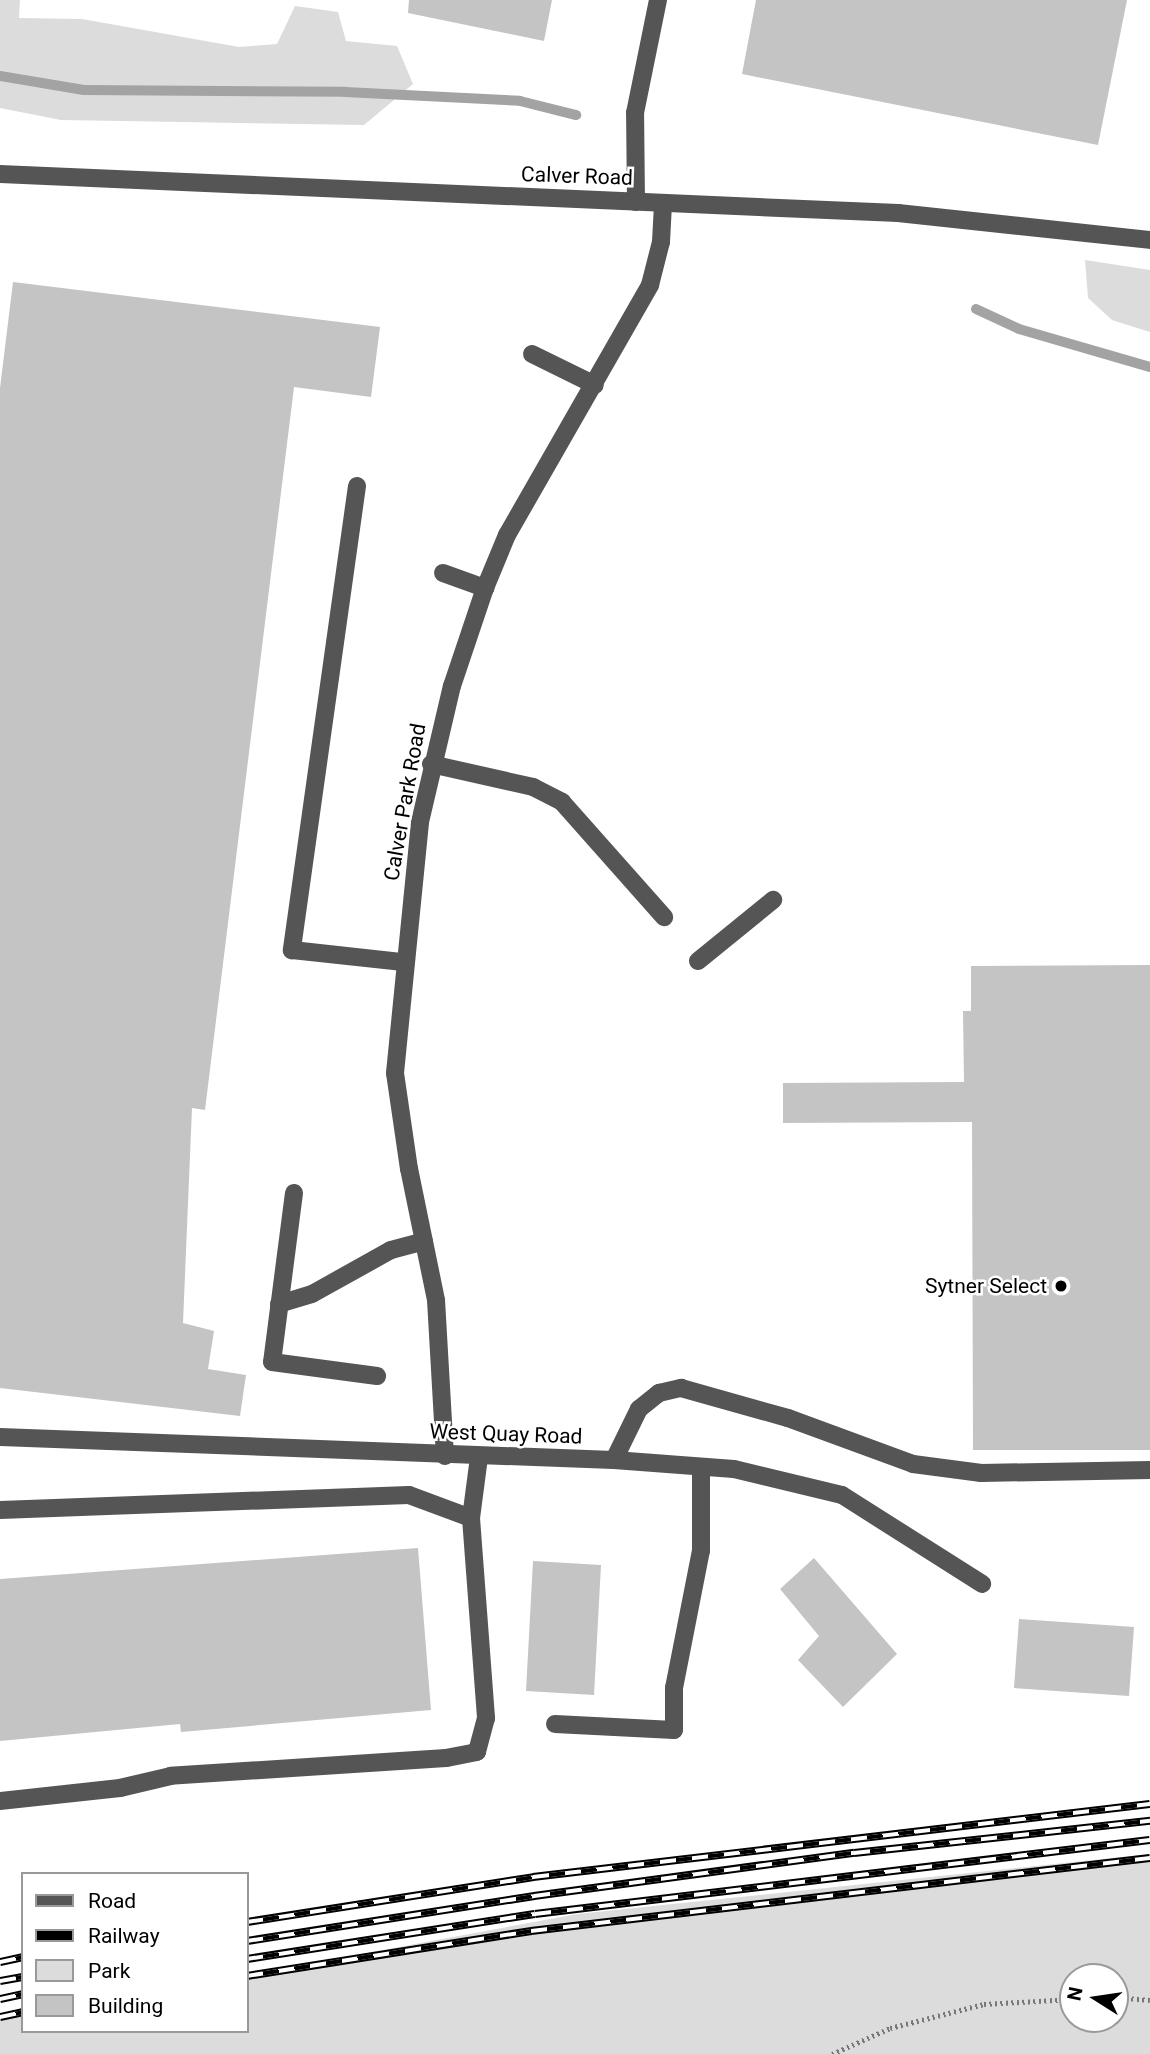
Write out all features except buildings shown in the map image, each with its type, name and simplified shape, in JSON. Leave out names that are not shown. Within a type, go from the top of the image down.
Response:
[{"type":"street","points":[[636,202],[635,113],[658,0]]},
{"type":"street","name":"Calver Road","points":[[0,174],[923,215],[1150,240]]},
{"type":"street","name":"Calver Park Road","points":[[445,1456],[436,1300],[395,1073],[403,962],[431,764],[485,588],[507,535],[650,285],[661,242],[663,203]]},
{"type":"street","points":[[532,354],[595,385]]},
{"type":"street","points":[[357,486],[292,950],[403,962]]},
{"type":"street","points":[[443,573],[485,588]]},
{"type":"street","points":[[431,764],[533,787],[562,802],[664,917]]},
{"type":"street","points":[[698,961],[773,900]]},
{"type":"street","points":[[294,1193],[272,1362],[377,1376]]},
{"type":"street","points":[[279,1304],[312,1294],[391,1250],[424,1241]]},
{"type":"street","points":[[614,1460],[639,1409],[659,1393],[681,1388],[788,1418],[914,1464],[981,1473],[1150,1470]]},
{"type":"street","name":"West Quay Road","points":[[0,1437],[445,1456],[614,1460],[734,1469],[842,1495],[982,1584]]},
{"type":"street","points":[[0,1801],[120,1788],[171,1776],[446,1758],[477,1752],[486,1718],[471,1518],[479,1457]]},
{"type":"street","points":[[555,1724],[674,1730],[674,1688],[701,1550],[701,1467]]},
{"type":"street","points":[[0,1510],[409,1495],[471,1518]]},
{"type":"path","points":[[1129,1998],[1150,2000]]},
{"type":"path","points":[[832,2054],[890,2028],[984,2004],[1059,2000]]},
{"type":"green space","points":[[0,0],[20,0],[19,18],[82,19],[239,47],[277,44],[295,6],[338,12],[346,41],[397,46],[413,84],[364,125],[61,120],[0,108]]},
{"type":"green space","points":[[1085,260],[1150,270],[1150,332],[1112,320],[1088,298]]},
{"type":"green space","points":[[1150,1854],[1150,2054],[0,2054],[0,2020],[21,2016],[21,2033],[248,2033],[248,1975],[577,1914]]},
{"type":"waterway","points":[[0,76],[84,90],[345,92],[520,101],[576,115]]},
{"type":"waterway","points":[[976,309],[1019,329],[1150,367]]},
{"type":"railway","points":[[248,1922],[533,1877],[1150,1804]]},
{"type":"railway","points":[[248,1941],[534,1896],[854,1853],[1150,1821]]},
{"type":"railway","points":[[248,1959],[535,1914],[1150,1840]]},
{"type":"railway","points":[[248,1976],[531,1931],[1150,1858]]},
{"type":"railway","points":[[0,1962],[21,1957]]},
{"type":"railway","points":[[0,1981],[21,1977]]},
{"type":"railway","points":[[0,1999],[21,1994]]},
{"type":"railway","points":[[0,2017],[21,2012]]},
{"type":"place","name":"Sytner Select","points":[[1061,1286]]}]
